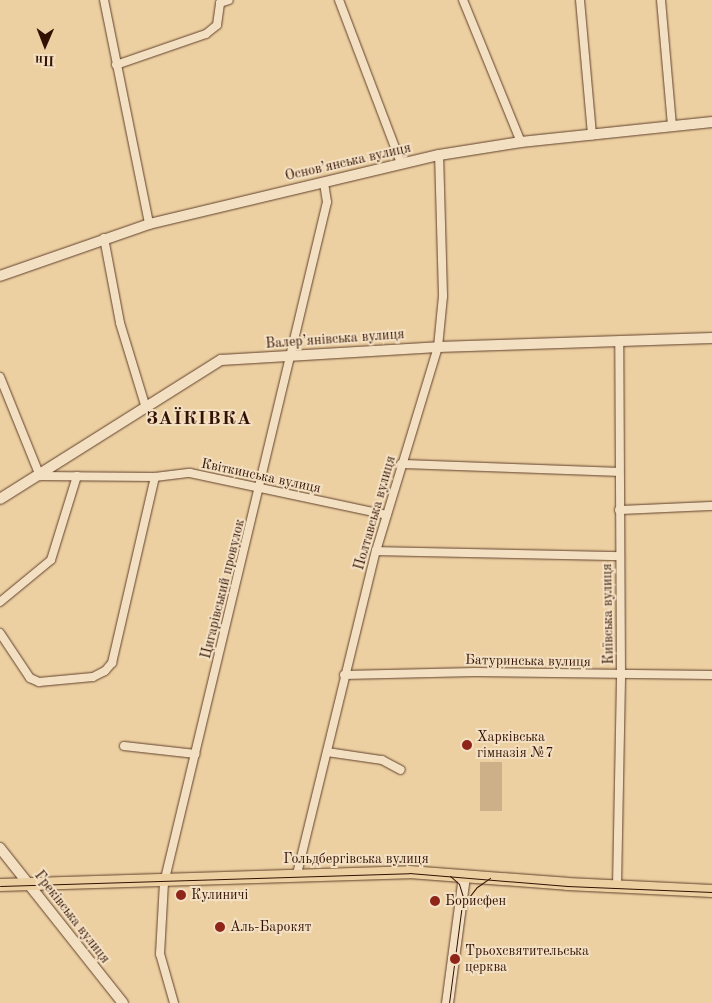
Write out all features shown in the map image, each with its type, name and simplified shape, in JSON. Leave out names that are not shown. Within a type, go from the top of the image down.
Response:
[{"type":"main road","name":"Гольдбергівська вулиця","points":[[0,885],[28,882],[409,872],[712,891]]},
{"type":"main road","points":[[447,1003],[464,876]]},
{"type":"street","points":[[104,0],[149,224]]},
{"type":"street","points":[[116,65],[206,34],[217,25],[220,1],[229,0]]},
{"type":"street","points":[[339,0],[401,163]]},
{"type":"street","points":[[463,0],[521,142]]},
{"type":"street","points":[[580,0],[592,135]]},
{"type":"street","points":[[661,0],[672,126]]},
{"type":"street","name":"Основ’янська вулиця","points":[[0,276],[104,238],[149,224],[401,163],[521,142],[712,122]]},
{"type":"street","name":"Полтавська вулиця","points":[[297,874],[344,675],[376,551],[438,347],[443,296],[439,155]]},
{"type":"street","name":"Цигарівський провулок","points":[[174,1003],[160,954],[165,878],[327,202],[324,182]]},
{"type":"street","points":[[104,238],[120,324],[146,405]]},
{"type":"street","name":"Валер’янівська вулиця","points":[[0,499],[40,476],[146,405],[221,360],[438,347],[712,338]]},
{"type":"street","name":"Київська вулиця","points":[[617,886],[621,675],[618,472],[619,341]]},
{"type":"street","points":[[0,377],[40,476]]},
{"type":"street","points":[[401,464],[618,472]]},
{"type":"street","name":"Квіткинська вулиця","points":[[40,476],[155,476],[190,473],[387,515]]},
{"type":"street","points":[[0,602],[51,560],[77,476]]},
{"type":"street","points":[[0,633],[30,678],[39,682],[93,677],[105,671],[112,663],[155,476]]},
{"type":"street","points":[[619,510],[712,506]]},
{"type":"street","points":[[376,551],[619,556]]},
{"type":"street","name":"Батуринська вулиця","points":[[344,675],[475,672],[712,676]]},
{"type":"street","points":[[124,746],[196,754]]},
{"type":"street","points":[[327,752],[382,760],[401,770]]},
{"type":"street","name":"Греківська вулиця","points":[[0,848],[123,1003]]},
{"type":"shaded area","points":[[480,762],[502,762],[502,811],[480,811]]},
{"type":"tram line","points":[[0,886],[409,873],[567,886],[712,892]]},
{"type":"tram line","points":[[449,1003],[463,897],[459,884],[450,876]]},
{"type":"tram line","points":[[462,906],[477,887],[490,878]]},
{"type":"place","name":"Харківська гімназія №7","points":[[467,745]]},
{"type":"place","name":"Кулиничі","points":[[181,895]]},
{"type":"place","name":"Борисфен","points":[[435,901]]},
{"type":"place","name":"Аль-Барокят","points":[[220,927]]},
{"type":"place","name":"Трьохсвятительська церква","points":[[455,959]]},
{"type":"district","name":"ЗАЇКІВКА","points":[[199,420]]}]
